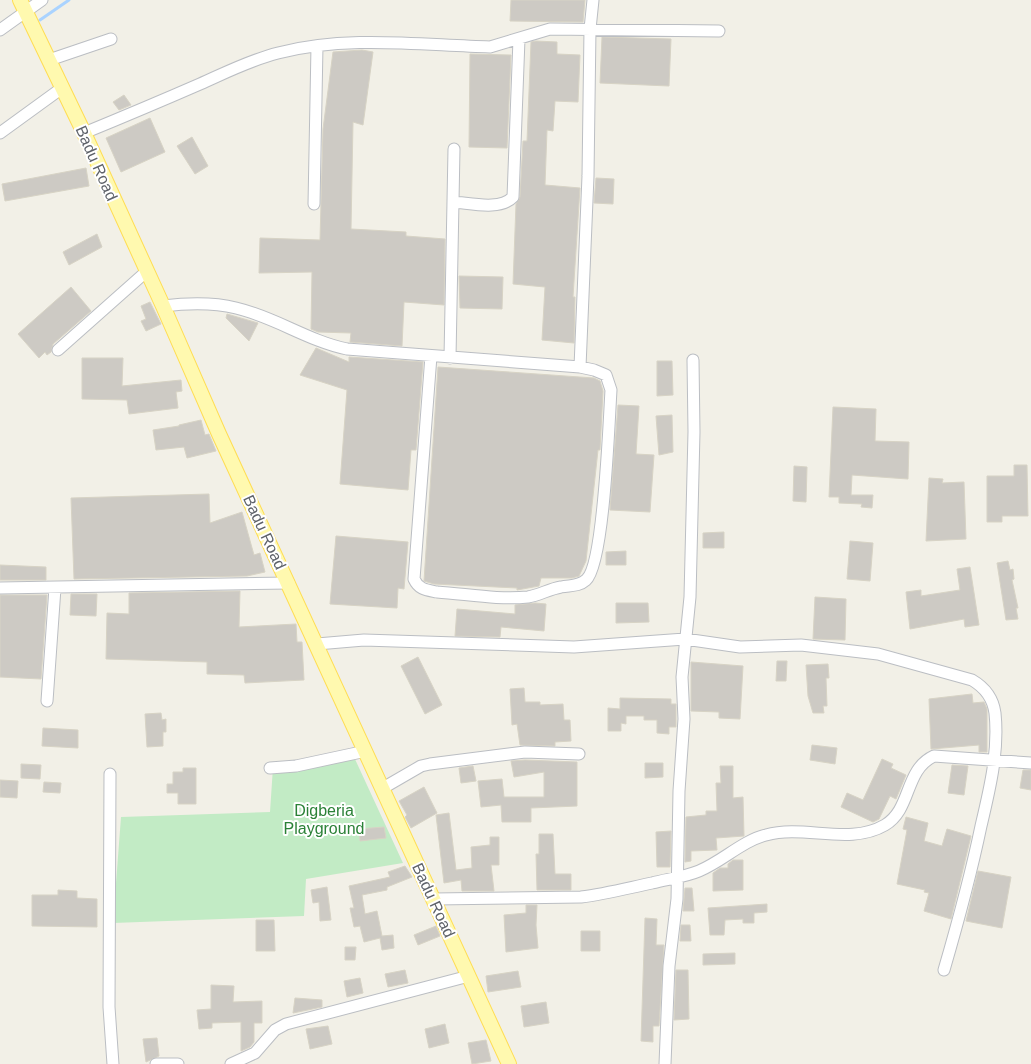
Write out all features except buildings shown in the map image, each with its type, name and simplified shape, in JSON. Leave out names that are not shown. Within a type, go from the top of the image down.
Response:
[{"type":"main road","name":"Badu Road","points":[[23,6],[84,134],[163,306],[218,434],[289,583],[509,1064]]},
{"type":"street","points":[[0,30],[23,6],[42,0]]},
{"type":"street","points":[[580,368],[588,176],[592,0]]},
{"type":"street","points":[[84,134],[252,62],[277,53],[317,46],[387,41],[490,47],[550,29],[719,31]]},
{"type":"street","points":[[48,60],[111,39]]},
{"type":"street","points":[[453,202],[497,204],[509,201],[513,197],[519,39]]},
{"type":"street","points":[[314,204],[317,46]]},
{"type":"street","points":[[0,133],[62,88]]},
{"type":"street","points":[[450,358],[454,149]]},
{"type":"street","points":[[58,350],[146,271]]},
{"type":"street","points":[[163,306],[184,304],[219,305],[238,308],[330,346],[580,368],[594,370],[606,375],[611,390],[603,506],[592,571],[587,579],[577,586],[562,587],[544,594],[528,597],[480,596],[423,590],[417,586],[414,579],[431,356]]},
{"type":"street","points":[[665,1064],[669,966],[677,877],[679,791],[684,719],[682,677],[690,598],[694,432],[693,360]]},
{"type":"street","points":[[0,588],[289,583]]},
{"type":"street","points":[[47,701],[55,588]]},
{"type":"street","points":[[317,644],[364,640],[574,647],[686,639],[740,648],[801,645],[862,651],[920,664],[972,680],[982,686],[992,700],[995,712],[996,760],[965,898],[944,970]]},
{"type":"street","points":[[270,768],[296,766],[366,751]]},
{"type":"street","points":[[383,788],[421,766],[430,764],[524,752],[579,754]]},
{"type":"street","points":[[434,899],[581,897],[677,877],[718,862],[751,841],[766,834],[800,832],[838,834],[875,831],[888,824],[899,811],[912,778],[926,760],[934,756],[1031,763]]},
{"type":"street","points":[[110,774],[109,1007],[113,1064]]},
{"type":"street","points":[[230,1064],[255,1053],[275,1030],[286,1024],[469,976]]},
{"type":"street","points":[[156,1064],[178,1064]]},
{"type":"green space","name":"Digberia Playground","points":[[354,757],[403,863],[306,879],[304,916],[113,923],[121,817],[270,812],[273,767]]},
{"type":"waterway","points":[[40,20],[69,0]]}]
